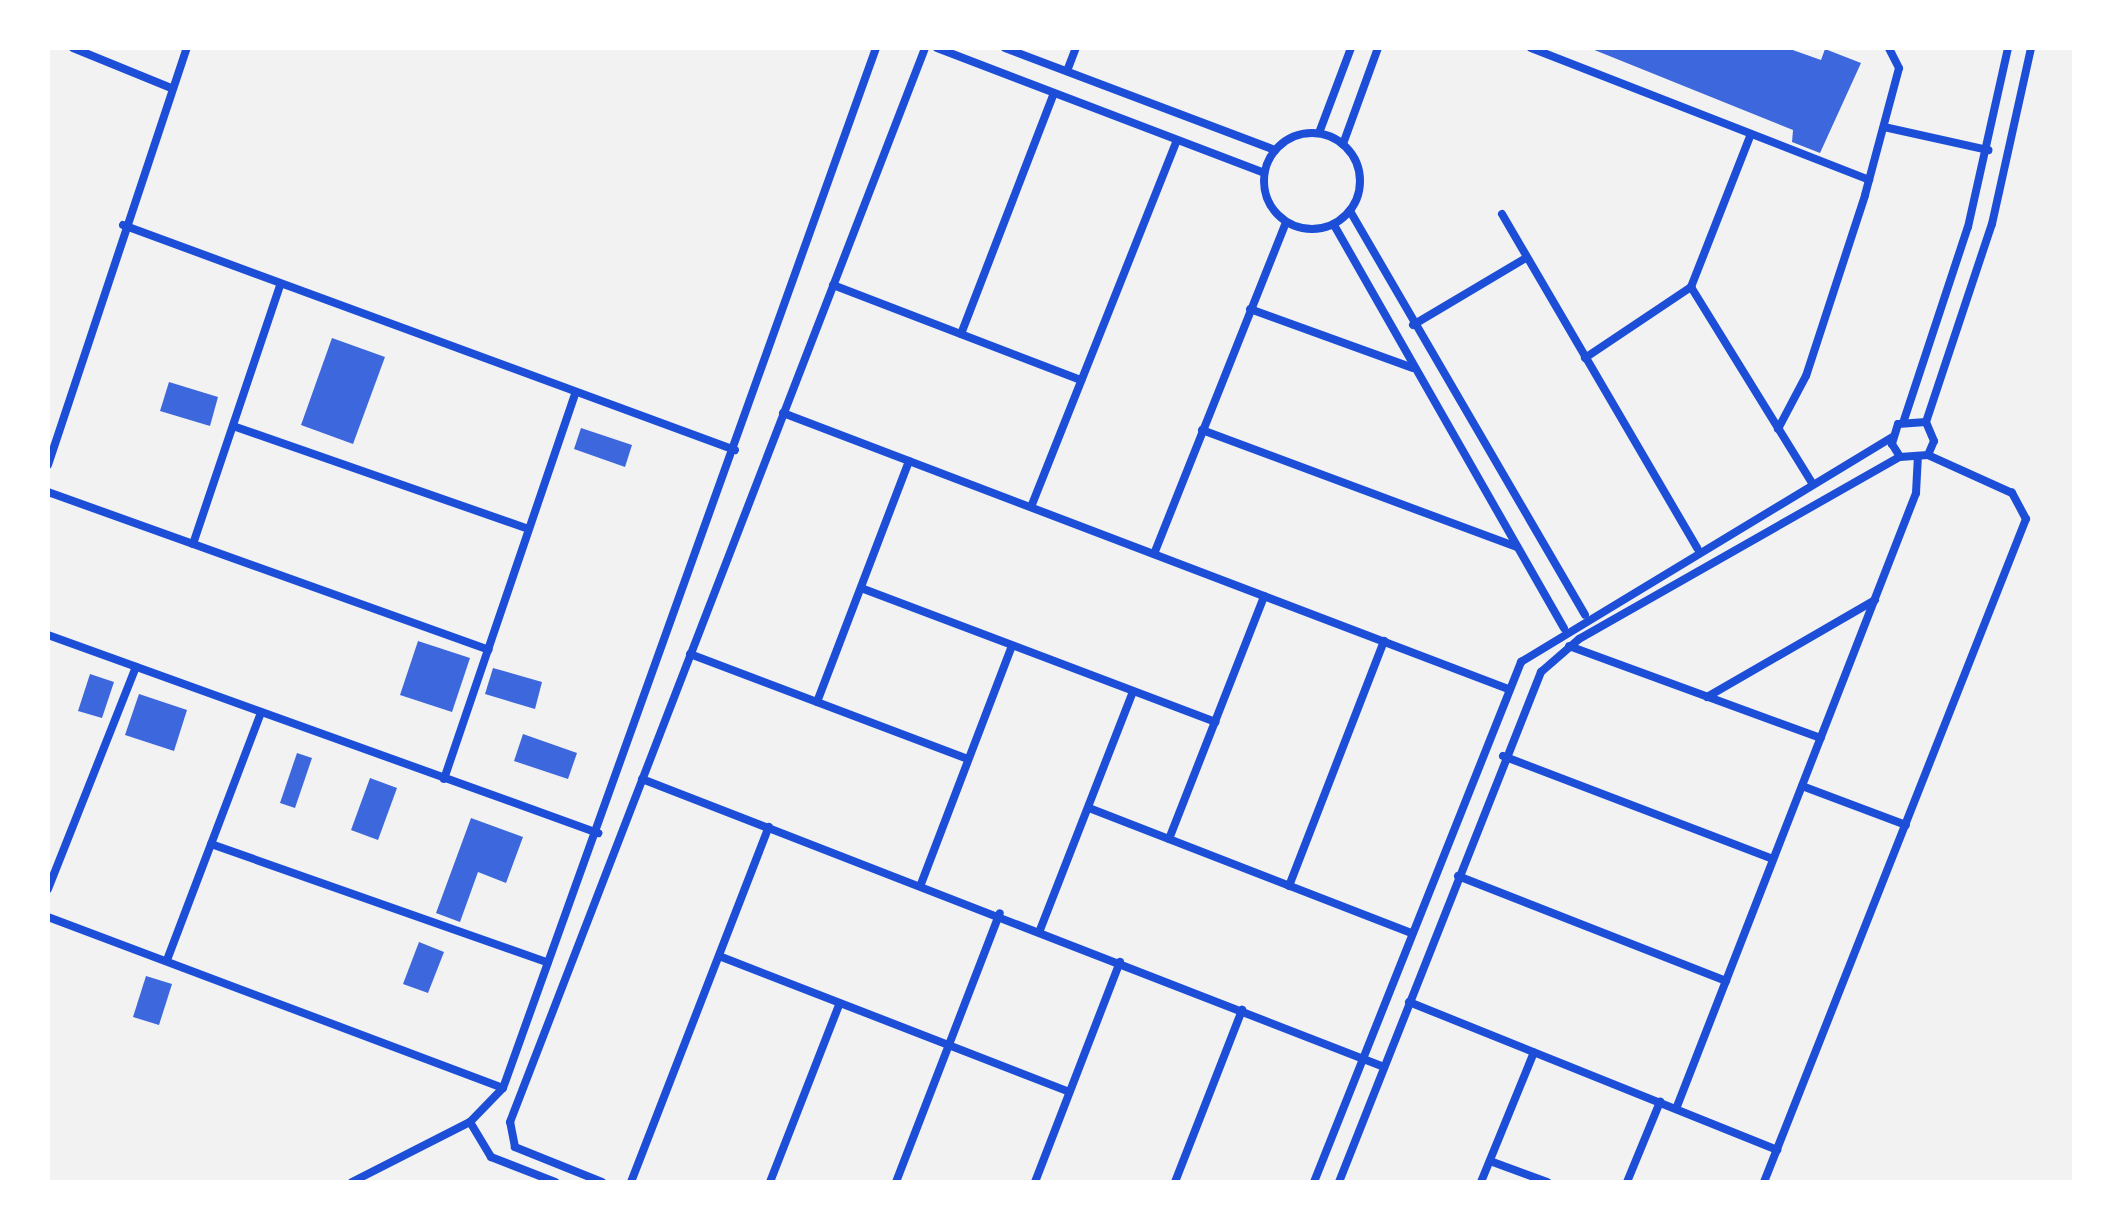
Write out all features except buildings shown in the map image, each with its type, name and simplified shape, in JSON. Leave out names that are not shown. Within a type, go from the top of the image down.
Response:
[{"type":"street","points":[[73,48],[171,88]]},
{"type":"street","points":[[48,465],[123,225],[187,48]]},
{"type":"street","points":[[352,1182],[470,1122],[503,1088],[876,48]]},
{"type":"street","points":[[602,1182],[522,1152],[508,1131],[925,48]]},
{"type":"street","points":[[937,48],[1264,173]]},
{"type":"street","points":[[1005,48],[1275,150],[1319,133],[1343,144],[1360,171],[1350,211],[1334,224],[1286,222],[1270,206],[1264,173],[1275,150]]},
{"type":"street","points":[[1067,72],[1076,48]]},
{"type":"street","points":[[1319,133],[1350,48]]},
{"type":"street","points":[[1343,144],[1378,48]]},
{"type":"street","points":[[1531,48],[1869,180]]},
{"type":"street","points":[[1778,429],[1806,376],[1869,180],[1900,68],[1889,48]]},
{"type":"street","points":[[1314,1182],[1508,688],[1530,651],[1697,548],[1892,437],[1904,420],[1936,331],[1988,150],[2008,48]]},
{"type":"street","points":[[1339,1182],[1534,684],[1568,646],[1900,456],[1918,460],[1928,454],[1934,441],[1926,422],[1996,209],[2031,48]]},
{"type":"street","points":[[961,334],[1054,93]]},
{"type":"street","points":[[1884,127],[1988,150]]},
{"type":"street","points":[[1585,358],[1692,286],[1750,134]]},
{"type":"street","points":[[1031,507],[1176,142]]},
{"type":"street","points":[[1350,211],[1585,615]]},
{"type":"street","points":[[1502,214],[1697,548]]},
{"type":"street","points":[[1154,554],[1286,222]]},
{"type":"street","points":[[1334,224],[1564,628]]},
{"type":"street","points":[[123,225],[575,396],[735,450]]},
{"type":"street","points":[[1413,325],[1526,258]]},
{"type":"street","points":[[193,544],[280,286]]},
{"type":"street","points":[[833,286],[1081,380]]},
{"type":"street","points":[[1692,286],[1812,482]]},
{"type":"street","points":[[1250,309],[1414,368]]},
{"type":"street","points":[[1936,331],[1955,338]]},
{"type":"street","points":[[444,779],[575,396]]},
{"type":"street","points":[[784,413],[1508,688]]},
{"type":"street","points":[[1904,420],[1926,422]]},
{"type":"street","points":[[233,426],[529,528]]},
{"type":"street","points":[[1202,430],[1518,548]]},
{"type":"street","points":[[1892,437],[1900,456]]},
{"type":"street","points":[[1764,1182],[2026,519],[2012,493],[1928,454]]},
{"type":"street","points":[[1676,1108],[1919,485],[1918,460]]},
{"type":"street","points":[[817,702],[909,461]]},
{"type":"street","points":[[48,492],[489,650]]},
{"type":"street","points":[[861,588],[1216,722]]},
{"type":"street","points":[[1169,839],[1264,596]]},
{"type":"street","points":[[1708,696],[1874,600]]},
{"type":"street","points":[[48,635],[598,832]]},
{"type":"street","points":[[1289,886],[1384,642]]},
{"type":"street","points":[[921,884],[1012,646]]},
{"type":"street","points":[[1568,646],[1821,738]]},
{"type":"street","points":[[690,654],[968,759]]},
{"type":"street","points":[[48,889],[136,667]]},
{"type":"street","points":[[1040,930],[1133,692]]},
{"type":"street","points":[[166,960],[260,712]]},
{"type":"street","points":[[1504,756],[1772,859]]},
{"type":"street","points":[[642,779],[1000,914],[1384,1067]]},
{"type":"street","points":[[1802,786],[1906,824]]},
{"type":"street","points":[[1089,808],[1412,934]]},
{"type":"street","points":[[631,1182],[769,827]]},
{"type":"street","points":[[210,844],[548,963]]},
{"type":"street","points":[[1458,876],[1726,982]]},
{"type":"street","points":[[896,1182],[1000,914]]},
{"type":"street","points":[[48,917],[503,1088]]},
{"type":"street","points":[[718,956],[1069,1092]]},
{"type":"street","points":[[1034,1182],[1120,962]]},
{"type":"street","points":[[1409,1002],[1777,1150]]},
{"type":"street","points":[[770,1182],[839,1005]]},
{"type":"street","points":[[1175,1182],[1242,1010]]},
{"type":"street","points":[[1481,1182],[1534,1052]]},
{"type":"street","points":[[1626,1182],[1660,1102]]},
{"type":"street","points":[[470,1122],[492,1157],[554,1182]]},
{"type":"street","points":[[1490,1161],[1547,1182]]}]
